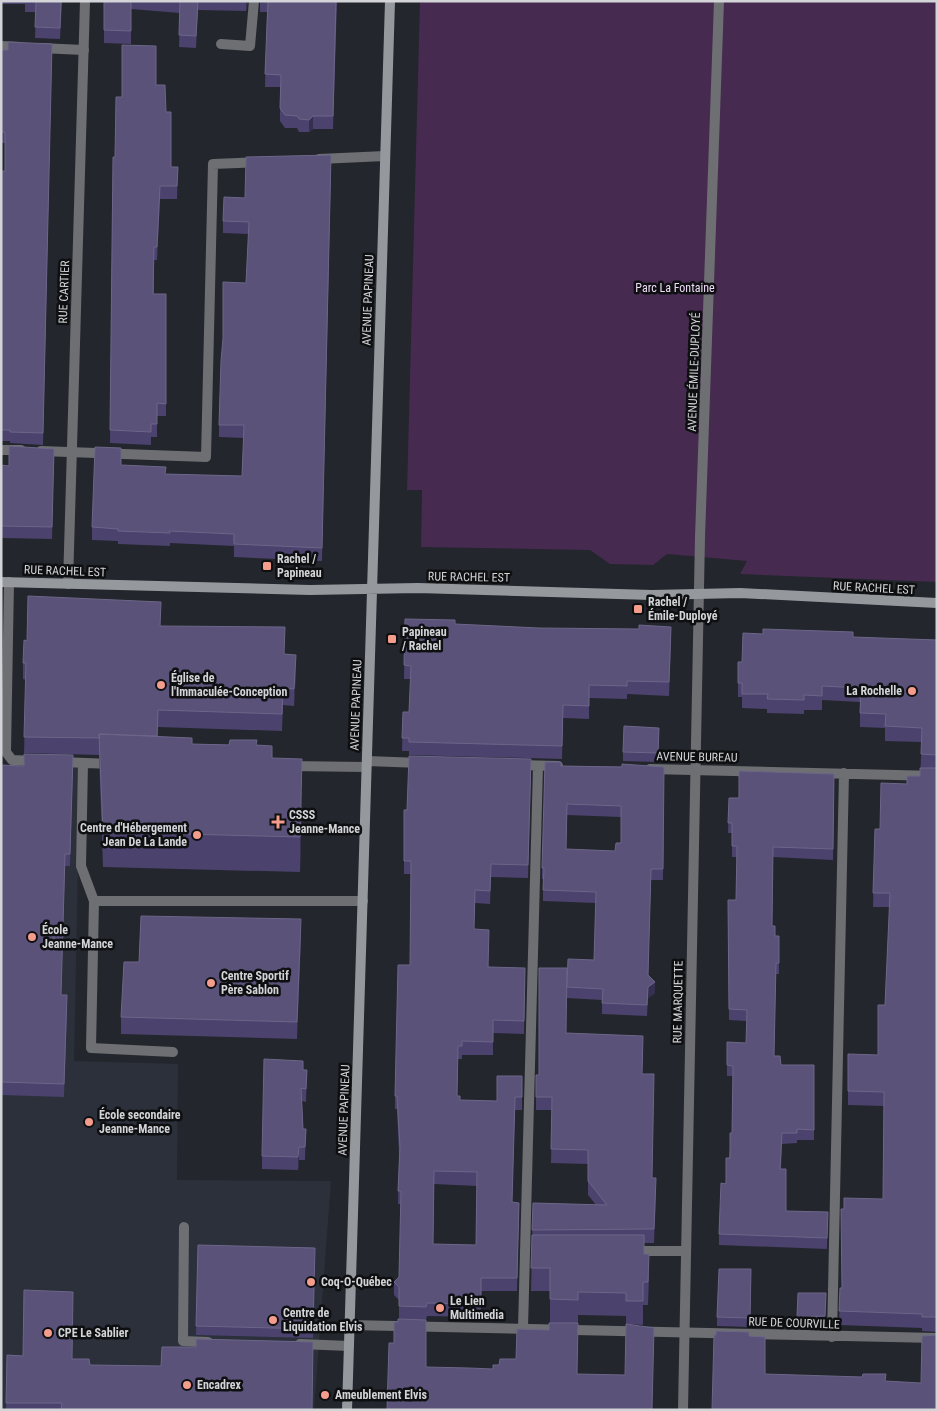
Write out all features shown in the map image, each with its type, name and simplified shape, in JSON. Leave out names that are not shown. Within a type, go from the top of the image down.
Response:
[{"type":"main road","name":"AVENUE PAPINEAU","points":[[347,1410],[390,1]]},
{"type":"main road","name":"RUE RACHEL EST","points":[[5,582],[310,590],[372,589],[740,594],[937,604]]},
{"type":"street","name":"RUE CARTIER","points":[[68,584],[85,1]]},
{"type":"street","points":[[221,44],[250,46],[254,1]]},
{"type":"street","name":"AVENUE ÉMILE-DUPLOYÉ","points":[[700,594],[700,525],[719,1]]},
{"type":"street","points":[[1,46],[84,50]]},
{"type":"street","points":[[311,159],[385,156]]},
{"type":"street","points":[[1,450],[206,457],[213,164],[272,161]]},
{"type":"street","points":[[5,582],[6,752],[12,760],[120,764]]},
{"type":"street","name":"RUE MARQUETTE","points":[[683,1410],[700,594]]},
{"type":"street","points":[[83,763],[81,866],[94,901],[90,1048],[173,1052]]},
{"type":"street","points":[[274,766],[430,763]]},
{"type":"street","points":[[508,765],[566,766]]},
{"type":"street","points":[[523,1328],[530,1251],[538,766]]},
{"type":"street","name":"AVENUE BUREAU","points":[[634,768],[937,776]]},
{"type":"street","points":[[832,1337],[844,773]]},
{"type":"street","points":[[94,901],[363,901]]},
{"type":"street","points":[[184,1227],[183,1342],[222,1342]]},
{"type":"street","points":[[622,1251],[686,1251]]},
{"type":"street","name":"RUE DE COURVILLE","points":[[350,1325],[937,1338]]},
{"type":"street","points":[[290,1344],[349,1346]]},
{"type":"shaded area","name":"École secondaire Jeanne-Mance","points":[[1,766],[80,768],[74,1061],[178,1064],[177,1180],[331,1181],[314,1410],[1,1410]]},
{"type":"green space","name":"Parc La Fontaine","points":[[420,1],[937,1],[937,582],[740,574],[747,561],[667,554],[653,565],[610,564],[590,550],[421,547],[422,490],[407,490]]},
{"type":"building","points":[[36,1],[61,1],[60,28],[35,27]]},
{"type":"building","points":[[104,1],[131,1],[131,31],[104,30]]},
{"type":"building","points":[[180,1],[198,1],[196,36],[179,35]]},
{"type":"building","points":[[268,1],[336,1],[333,116],[313,116],[309,120],[299,119],[297,116],[285,115],[280,108],[281,75],[265,74]]},
{"type":"building","points":[[8,42],[52,44],[43,433],[1,430],[1,171],[5,171],[5,132],[1,132],[1,50],[8,50]]},
{"type":"building","points":[[122,45],[156,46],[156,85],[165,85],[166,112],[171,112],[171,167],[178,167],[177,186],[160,186],[157,247],[154,247],[153,294],[166,294],[166,404],[157,403],[157,424],[151,424],[151,432],[110,430],[113,157],[115,157],[116,97],[122,97]]},
{"type":"building","points":[[331,155],[322,548],[234,544],[234,534],[118,531],[118,529],[92,527],[95,447],[121,448],[121,465],[166,467],[165,474],[242,476],[244,425],[219,425],[223,338],[223,282],[246,283],[249,222],[223,221],[224,197],[245,198],[246,157]]},
{"type":"building","points":[[9,446],[54,449],[52,527],[1,526],[1,465],[9,466]]},
{"type":"building","name":"Église de l'Immaculée-Conception","points":[[28,596],[161,602],[160,626],[285,627],[284,654],[296,655],[294,689],[283,688],[282,714],[158,710],[157,736],[99,734],[100,738],[24,737],[26,663],[23,663],[24,640],[27,641]]},
{"type":"building","points":[[405,619],[455,620],[455,624],[539,628],[639,629],[639,625],[671,627],[669,682],[627,681],[627,686],[589,685],[589,706],[563,705],[562,746],[409,742],[409,738],[402,738],[403,712],[409,712],[411,666],[404,665]]},
{"type":"building","points":[[763,629],[853,632],[853,637],[937,640],[937,755],[921,754],[922,728],[885,726],[886,714],[860,713],[861,688],[822,686],[822,696],[804,695],[804,700],[767,699],[768,694],[742,694],[742,683],[738,683],[738,662],[742,662],[743,633],[763,634]]},
{"type":"building","points":[[624,726],[659,728],[658,753],[623,752]]},
{"type":"building","name":"Centre d'Hébergement Jean De La Lande","points":[[99,734],[192,738],[192,744],[229,745],[230,740],[257,740],[256,745],[272,746],[272,758],[302,759],[300,837],[103,832]]},
{"type":"building","name":"École Jeanne-Mance","points":[[24,754],[73,755],[70,854],[65,854],[61,995],[67,995],[64,1084],[1,1082],[1,765],[24,766]]},
{"type":"building","points":[[409,756],[531,759],[528,865],[491,864],[490,891],[475,890],[474,929],[489,930],[488,967],[525,968],[524,1021],[493,1020],[493,1042],[462,1041],[462,1046],[458,1046],[457,1096],[460,1096],[460,1100],[497,1101],[497,1076],[522,1076],[522,1097],[515,1097],[512,1202],[519,1203],[517,1278],[481,1278],[481,1304],[427,1303],[426,1307],[399,1306],[399,1287],[394,1282],[399,1277],[401,1191],[398,1191],[400,1147],[397,1096],[395,1096],[398,965],[410,965],[411,861],[404,861],[404,810],[407,810]],"holes":[[[434,1171],[477,1172],[476,1245],[433,1244]]]},
{"type":"building","points":[[545,762],[561,762],[561,766],[622,767],[622,764],[664,767],[663,869],[651,869],[648,975],[655,982],[648,987],[647,1005],[602,1003],[603,989],[567,987],[568,959],[594,960],[596,892],[543,890],[544,868],[542,868]],"holes":[[[567,804],[621,806],[621,843],[616,843],[615,851],[566,849]]]},
{"type":"building","points":[[920,768],[937,768],[937,1317],[922,1317],[922,1314],[839,1311],[840,1288],[842,1288],[841,1209],[844,1209],[844,1198],[883,1199],[884,1092],[848,1091],[848,1054],[878,1055],[878,1005],[885,1005],[890,893],[873,893],[875,829],[880,829],[881,783],[907,784],[907,776],[920,776]]},
{"type":"building","points":[[739,771],[834,774],[833,849],[773,847],[772,926],[775,926],[775,936],[779,936],[779,963],[776,963],[774,1056],[780,1056],[781,1065],[814,1065],[814,1130],[797,1129],[797,1133],[782,1133],[780,1169],[786,1169],[786,1211],[828,1212],[827,1238],[719,1234],[721,1183],[726,1184],[726,1158],[730,1158],[730,1133],[732,1133],[733,1066],[727,1065],[727,1042],[746,1043],[747,1010],[729,1009],[728,900],[736,900],[737,846],[732,846],[732,823],[728,823],[729,798],[739,798]]},
{"type":"building","name":"Centre Sportif Père Sablon","points":[[141,916],[301,919],[297,1022],[121,1017],[124,962],[139,962]]},
{"type":"building","points":[[539,968],[567,968],[566,1033],[643,1036],[642,1074],[654,1074],[652,1178],[656,1178],[654,1229],[532,1230],[533,1203],[607,1205],[588,1181],[588,1150],[551,1149],[552,1097],[536,1097],[536,1075],[539,1075]]},
{"type":"building","points":[[264,1059],[303,1061],[303,1070],[307,1070],[306,1089],[301,1088],[303,1129],[306,1129],[305,1147],[299,1147],[298,1157],[262,1156]]},
{"type":"building","points":[[532,1235],[644,1235],[644,1254],[649,1254],[648,1282],[643,1282],[643,1301],[626,1301],[626,1293],[578,1292],[578,1300],[550,1299],[550,1268],[531,1268]]},
{"type":"building","points":[[198,1245],[315,1248],[313,1329],[196,1326]]},
{"type":"building","points":[[719,1269],[751,1269],[750,1318],[717,1317]]},
{"type":"building","points":[[24,1290],[73,1292],[72,1359],[89,1359],[90,1365],[161,1366],[162,1347],[196,1347],[196,1339],[313,1342],[312,1410],[61,1410],[62,1403],[6,1403],[7,1355],[23,1356]]},
{"type":"building","points":[[798,1293],[826,1293],[825,1316],[797,1317]]},
{"type":"building","points":[[398,1319],[426,1320],[426,1367],[493,1369],[493,1365],[499,1365],[500,1359],[516,1359],[517,1329],[549,1330],[549,1323],[578,1323],[577,1374],[625,1375],[626,1324],[654,1328],[652,1410],[387,1410],[389,1343],[394,1343],[394,1322],[398,1322]]},
{"type":"building","points":[[716,1331],[749,1332],[749,1336],[765,1337],[765,1374],[862,1377],[863,1374],[886,1374],[885,1381],[921,1383],[922,1336],[937,1335],[937,1410],[712,1410],[714,1335],[716,1335]]},
{"type":"place","name":"Rachel / Papineau","points":[[267,566]]},
{"type":"place","name":"Rachel / Émile-Duployé","points":[[638,609]]},
{"type":"place","name":"Papineau / Rachel","points":[[392,639]]},
{"type":"place","name":"Église de l'Immaculée-Conception","points":[[161,685]]},
{"type":"place","name":"La Rochelle","points":[[912,691]]},
{"type":"place","name":"CSSS Jeanne-Mance","points":[[278,822]]},
{"type":"place","name":"Centre d'Hébergement Jean De La Lande","points":[[197,835]]},
{"type":"place","name":"École Jeanne-Mance","points":[[32,937]]},
{"type":"place","name":"Centre Sportif Père Sablon","points":[[211,983]]},
{"type":"place","name":"École secondaire Jeanne-Mance","points":[[89,1122]]},
{"type":"place","name":"Coq-O-Québec","points":[[311,1282]]},
{"type":"place","name":"Le Lien Multimedia","points":[[440,1308]]},
{"type":"place","name":"Centre de Liquidation Elvis","points":[[273,1320]]},
{"type":"place","name":"CPE Le Sablier","points":[[48,1333]]},
{"type":"place","name":"Encadrex","points":[[187,1385]]},
{"type":"place","name":"Ameublement Elvis","points":[[325,1395]]}]
